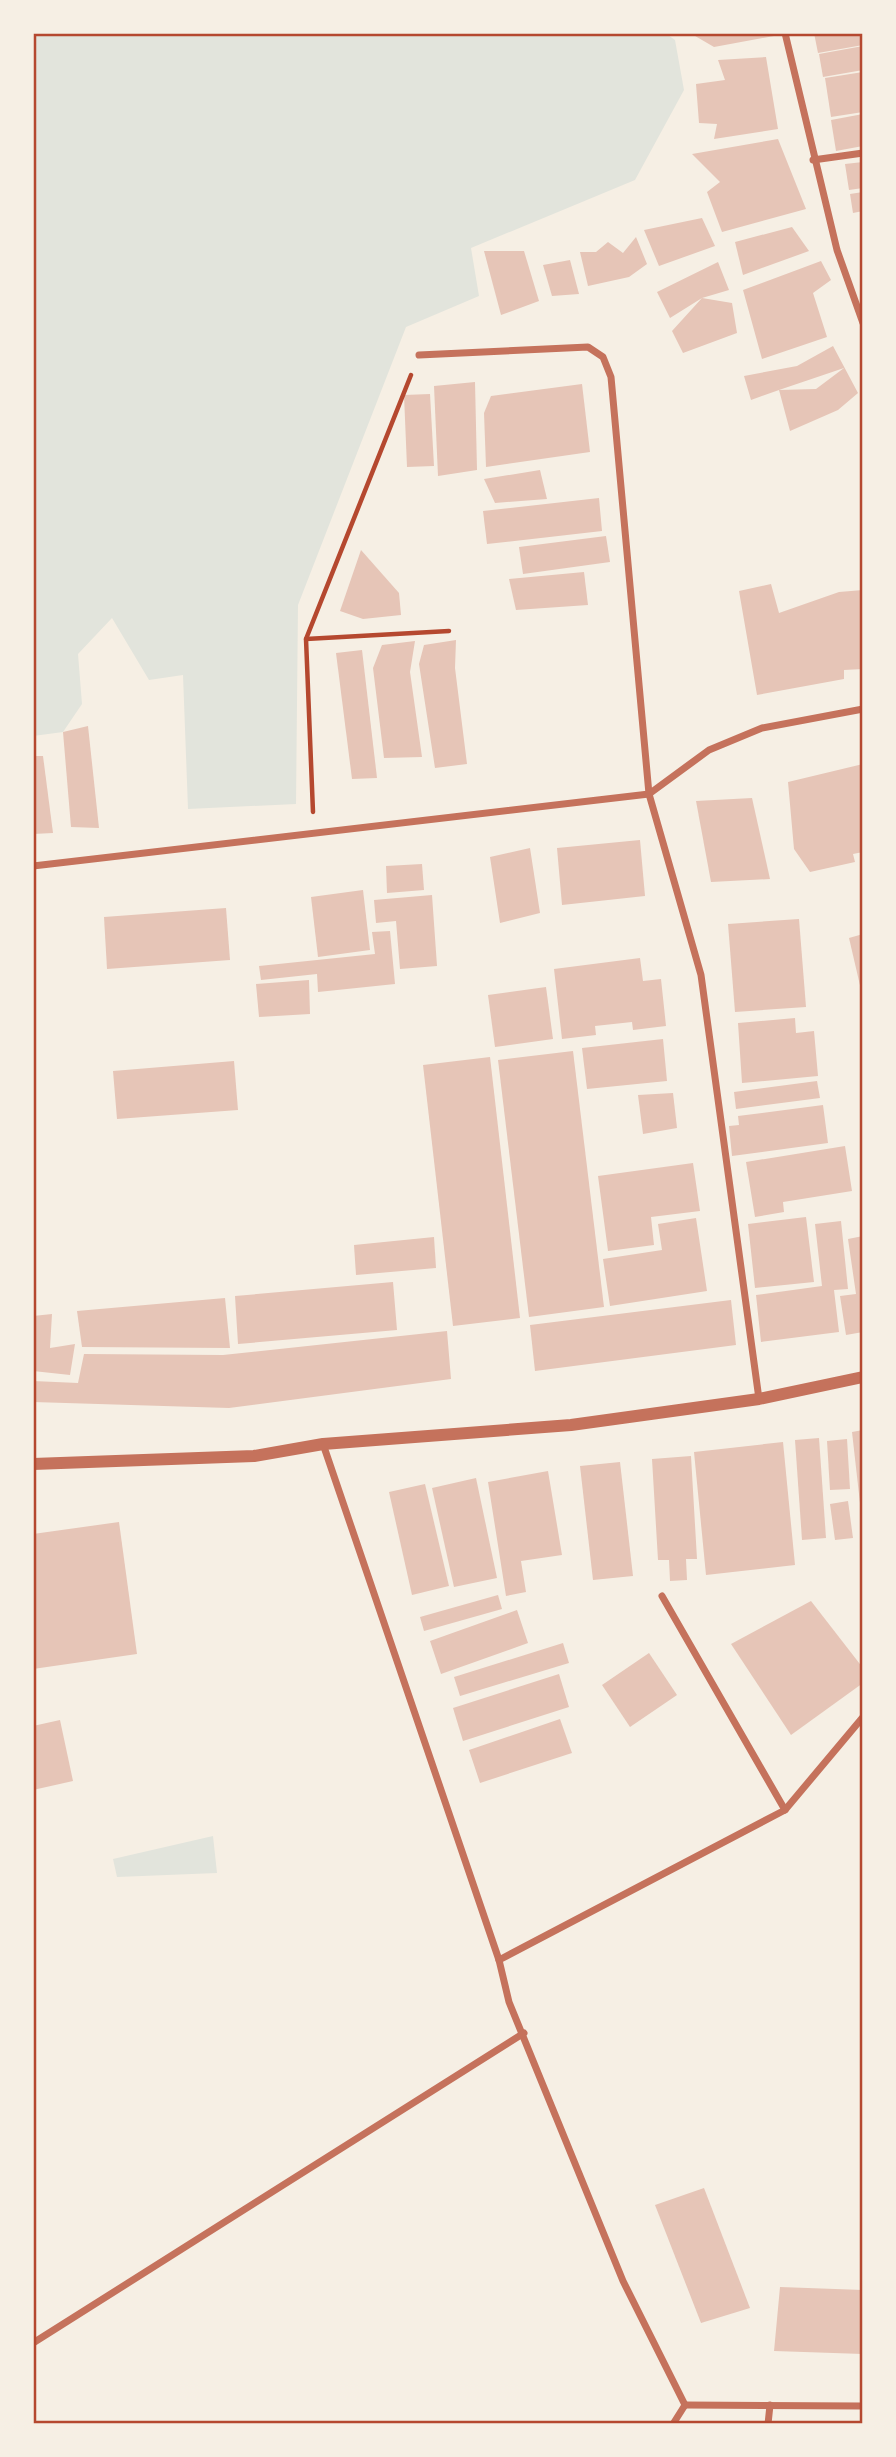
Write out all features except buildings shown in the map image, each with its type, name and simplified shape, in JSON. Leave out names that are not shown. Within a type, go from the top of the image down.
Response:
[{"type":"street","points":[[785,33],[836,250],[863,323]]},
{"type":"street","points":[[813,160],[863,153]]},
{"type":"street","points":[[419,355],[588,347],[603,357],[611,377],[649,794],[701,975],[759,1399]]},
{"type":"street","points":[[33,866],[649,794],[709,750],[762,728],[863,709]]},
{"type":"street","points":[[33,1464],[254,1456],[323,1444],[571,1425],[759,1399],[863,1377]]},
{"type":"street","points":[[323,1444],[499,1960],[509,2002],[623,2281],[685,2405]]},
{"type":"street","points":[[662,1596],[785,1810]]},
{"type":"street","points":[[499,1960],[785,1810],[863,1717]]},
{"type":"street","points":[[33,2343],[524,2034]]},
{"type":"street","points":[[685,2405],[863,2406]]},
{"type":"street","points":[[673,2424],[685,2405]]},
{"type":"street","points":[[768,2424],[770,2405]]},
{"type":"path","points":[[314,834],[306,639],[419,355]]},
{"type":"path","points":[[306,639],[449,631]]},
{"type":"shaded area","points":[[33,33],[665,33],[675,40],[684,90],[635,180],[471,248],[479,296],[406,327],[298,605],[296,804],[188,809],[183,675],[149,680],[112,618],[78,654],[82,704],[63,732],[33,736]]},
{"type":"shaded area","points":[[213,1836],[217,1873],[117,1877],[113,1859]]}]
